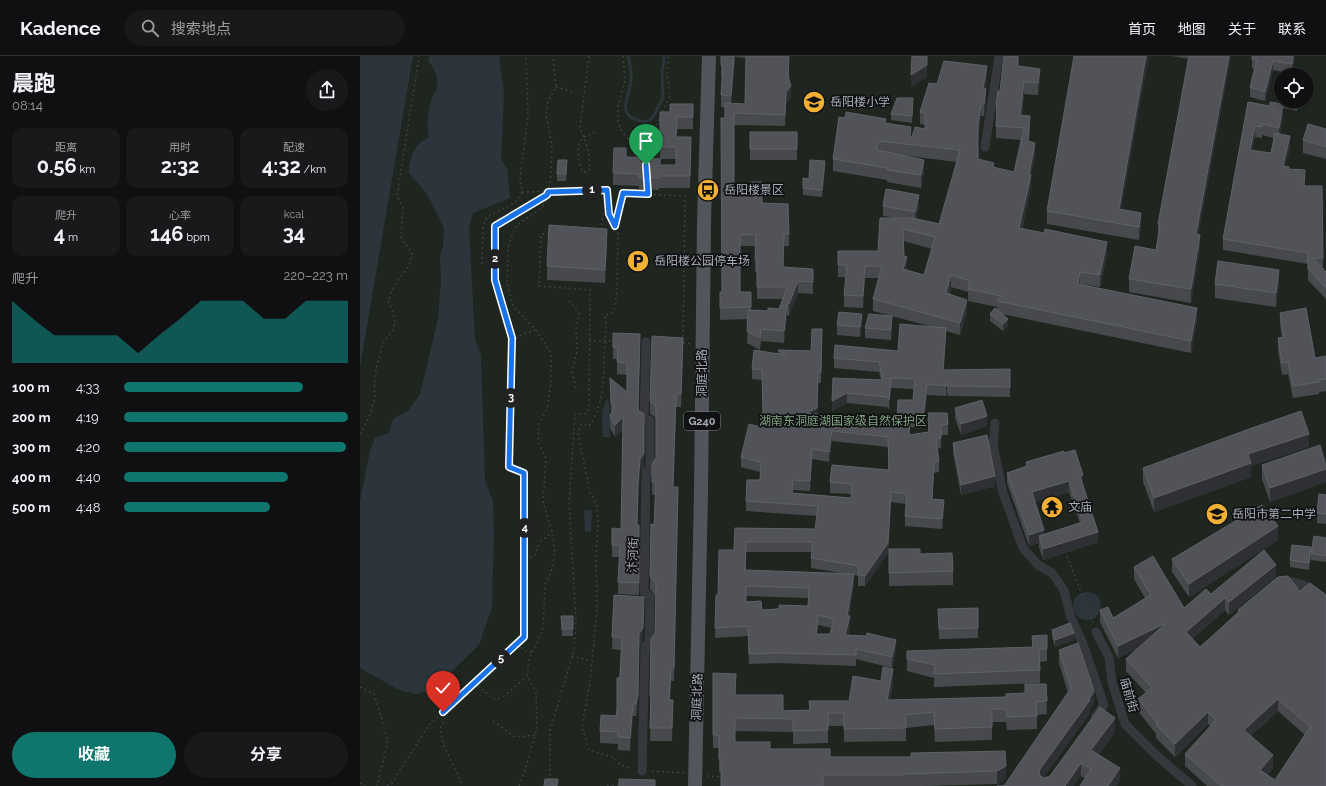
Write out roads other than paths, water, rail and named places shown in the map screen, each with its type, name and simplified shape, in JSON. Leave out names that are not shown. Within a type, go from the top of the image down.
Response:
[{"type":"main road","name":"洞庭北路","points":[[692,780],[698,221],[702,56]]},
{"type":"main road","name":"洞庭北路","points":[[692,780],[701,491],[704,222],[709,56]]},
{"type":"street","points":[[985,147],[999,56]]},
{"type":"street","name":"汴河街","points":[[642,771],[644,646],[649,646],[650,597],[644,592],[646,471],[650,471],[650,420],[644,420],[646,342]]},
{"type":"street","points":[[994,423],[993,445],[1003,493],[1023,548],[1038,565],[1052,573],[1064,590],[1071,618],[1083,644],[1104,705],[1090,724]]},
{"type":"street","points":[[1270,588],[1276,583],[1301,583],[1311,588],[1326,601]]},
{"type":"street","name":"庙前街","points":[[1096,632],[1109,657],[1112,682],[1125,724],[1156,755],[1192,786]]},
{"type":"waterway","points":[[628,56],[631,68],[631,78],[626,108],[630,116],[644,122],[652,118],[663,99],[662,70],[664,56]]},
{"type":"place","name":"岳阳楼小学","points":[[814,102]]},
{"type":"place","name":"岳阳楼景区","points":[[708,190]]},
{"type":"place","name":"岳阳楼公园停车场","points":[[638,261]]},
{"type":"place","name":"文庙","points":[[1052,507]]},
{"type":"place","name":"岳阳市第二中学","points":[[1217,514]]},
{"type":"park label","name":"湖南东洞庭湖国家级自然保护区","points":[[843,421]]}]
